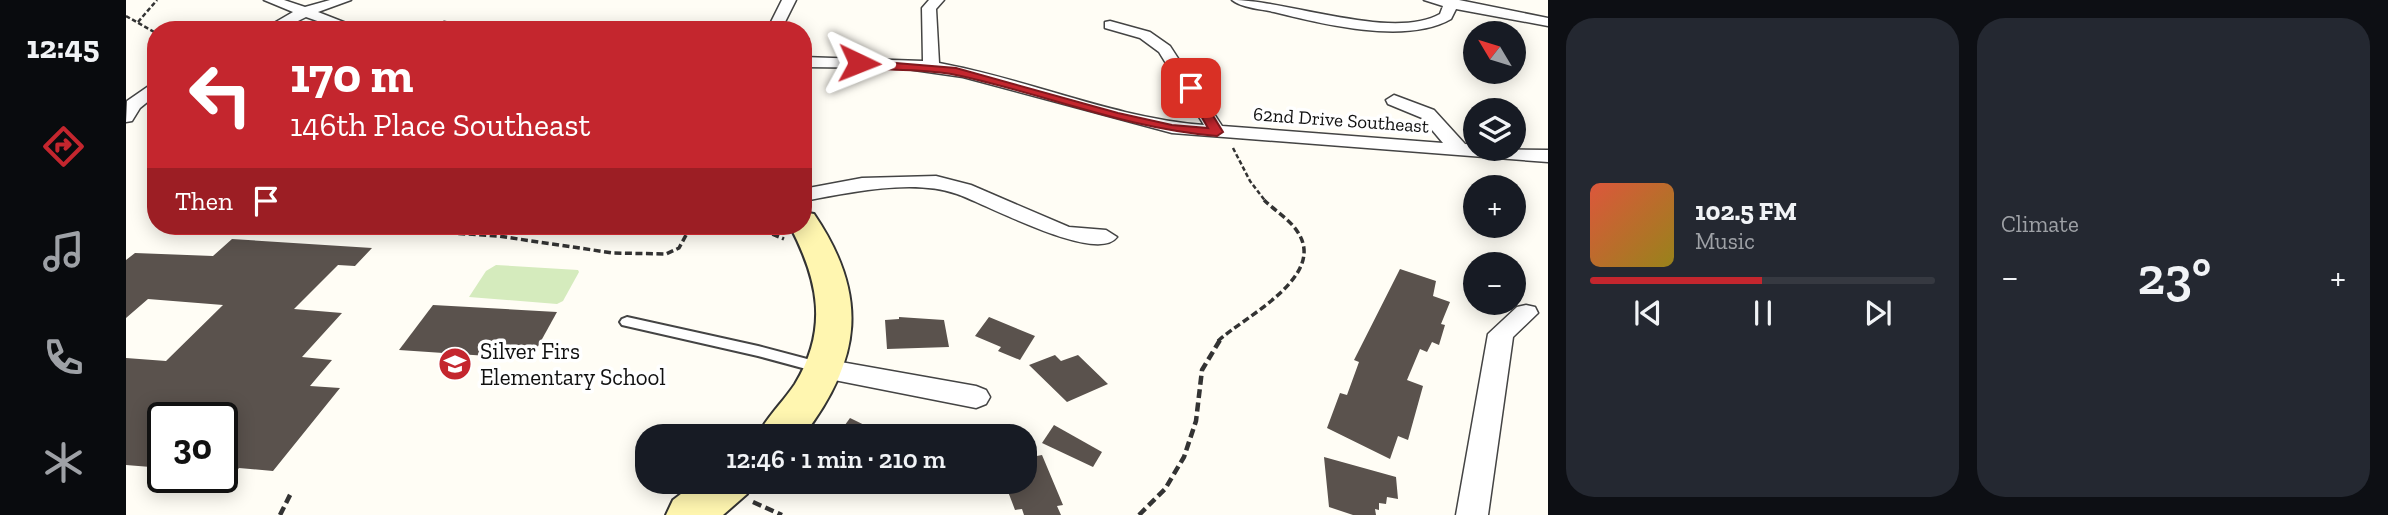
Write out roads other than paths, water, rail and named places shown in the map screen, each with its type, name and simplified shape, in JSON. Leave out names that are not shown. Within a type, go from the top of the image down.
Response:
[{"type":"street","points":[[271,0],[333,21]]},
{"type":"street","points":[[287,21],[306,11],[344,0]]},
{"type":"street","points":[[778,21],[789,0]]},
{"type":"street","points":[[931,67],[929,8],[937,0]]},
{"type":"street","points":[[1238,0],[1360,24],[1427,23],[1446,16],[1452,2]]},
{"type":"street","points":[[1431,0],[1548,22]]},
{"type":"street","points":[[1110,25],[1145,34],[1165,49],[1217,132]]},
{"type":"street","name":"62nd Drive Southeast","points":[[812,62],[931,67],[980,76],[1116,117],[1172,128],[1548,156]]},
{"type":"street","points":[[128,109],[147,93]]},
{"type":"street","points":[[1394,100],[1429,114],[1458,148]]},
{"type":"street","points":[[812,193],[862,184],[936,182],[964,189],[1065,233],[1106,237]]},
{"type":"street","points":[[788,424],[803,406],[824,369],[836,304],[824,260],[811,235]]},
{"type":"street","points":[[1472,515],[1501,334],[1524,315]]},
{"type":"street","points":[[824,369],[976,397]]},
{"type":"street","points":[[690,515],[716,494]]},
{"type":"lane","points":[[627,322],[758,351],[824,369]]},
{"type":"place","name":"Silver Firs Elementary School","points":[[455,364]]}]
